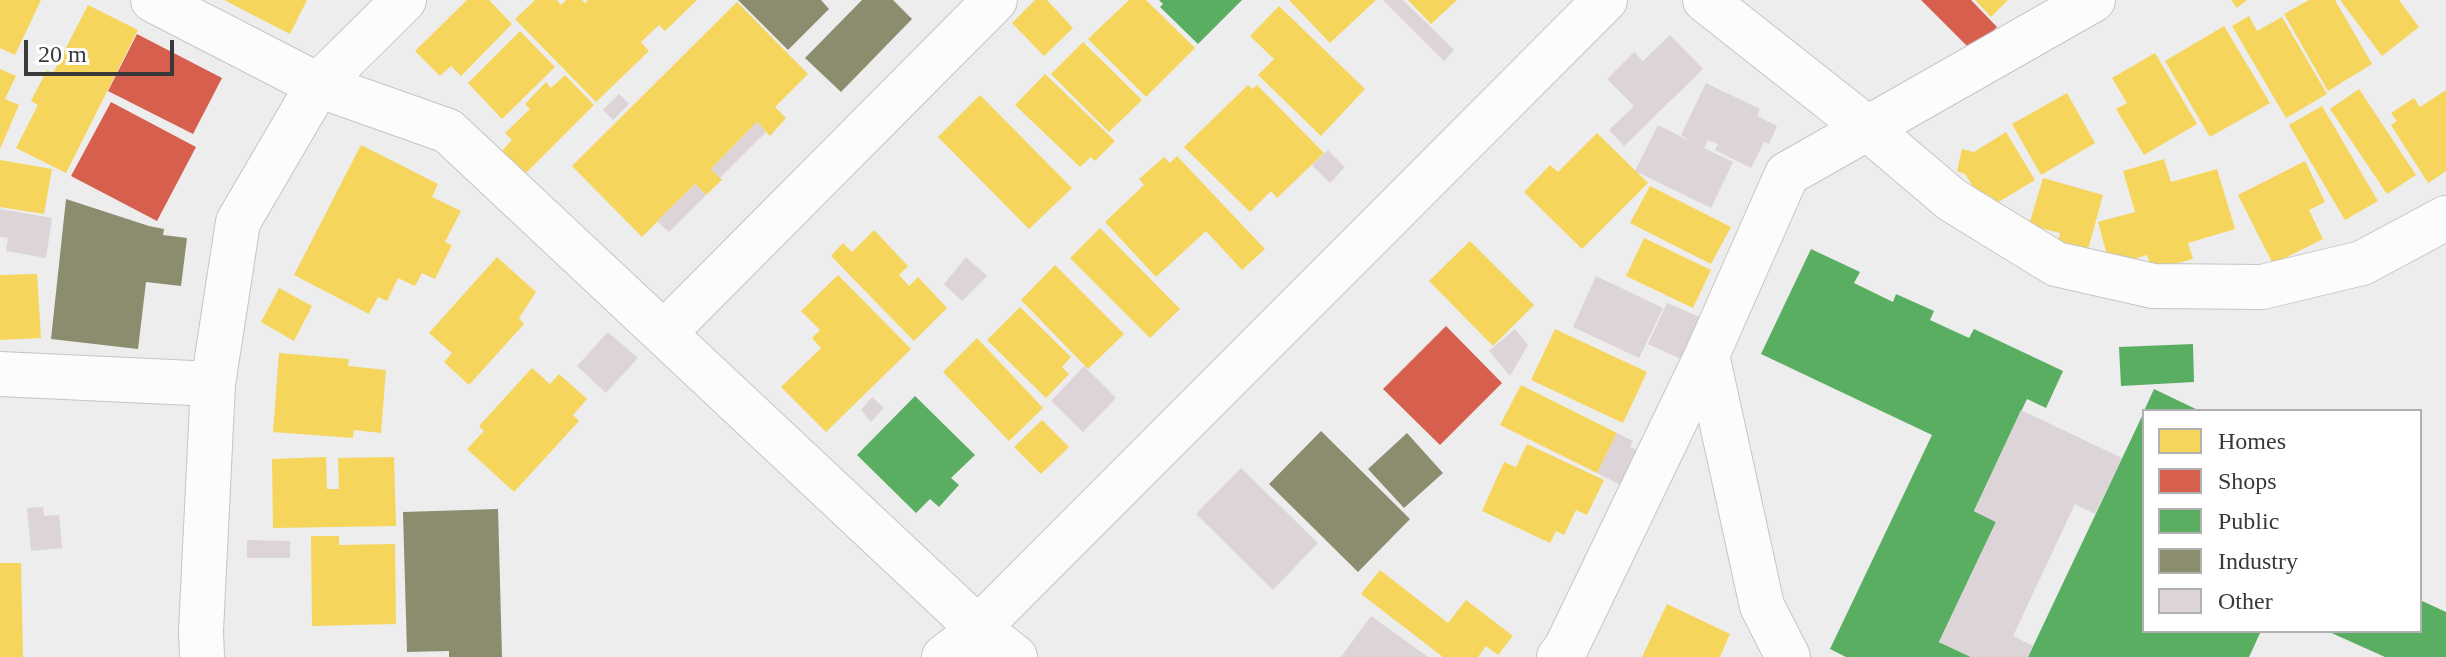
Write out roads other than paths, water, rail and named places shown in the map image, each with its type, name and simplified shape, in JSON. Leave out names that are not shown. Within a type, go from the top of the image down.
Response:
[{"type":"street","points":[[153,0],[318,85],[448,131],[978,628],[1015,657]]},
{"type":"street","points":[[202,657],[213,384],[238,222],[318,85],[404,0]]},
{"type":"street","points":[[664,333],[995,0]]},
{"type":"street","points":[[944,657],[978,628],[1605,0]]},
{"type":"street","points":[[1705,0],[1866,127],[1952,200],[2056,264],[2153,286],[2262,287],[2362,263],[2446,218]]},
{"type":"street","points":[[1559,657],[1573,634],[1707,355],[1787,174],[2093,0]]},
{"type":"street","points":[[1707,355],[1762,606],[1788,657]]},
{"type":"street","points":[[0,374],[213,384]]}]
